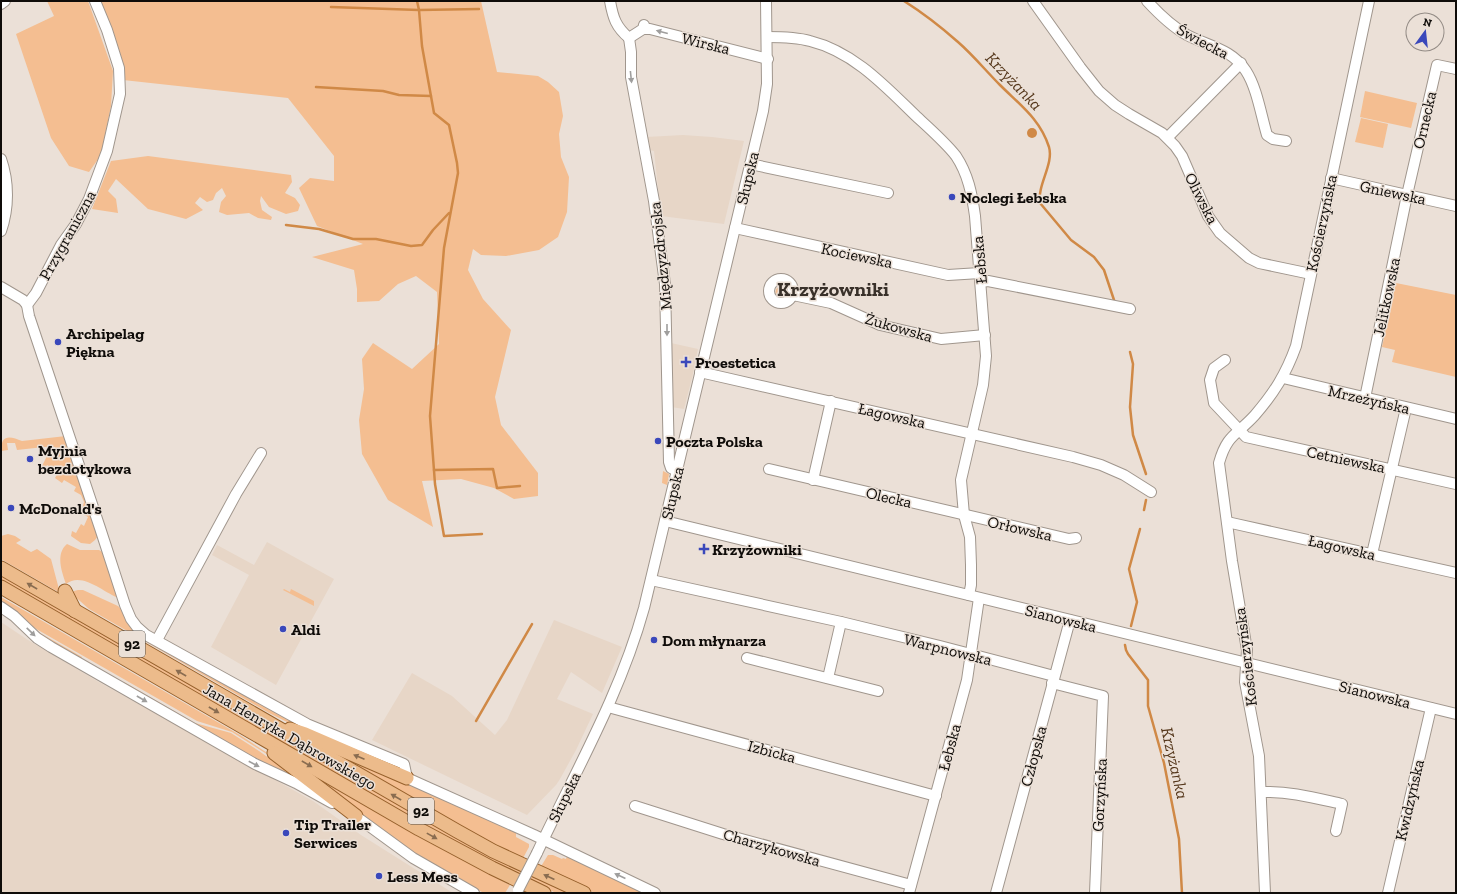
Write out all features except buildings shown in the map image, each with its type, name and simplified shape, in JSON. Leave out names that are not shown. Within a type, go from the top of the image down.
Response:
[{"type":"main road","name":"Jana Henryka Dąbrowskiego","points":[[1,568],[469,838],[518,863],[584,893]]},
{"type":"main road","name":"Jana Henryka Dąbrowskiego","points":[[1,587],[419,829],[492,868],[544,893]]},
{"type":"main road","points":[[65,591],[75,611]]},
{"type":"main road","points":[[263,720],[304,734],[407,778]]},
{"type":"main road","points":[[237,723],[356,816]]},
{"type":"street","points":[[1,4],[4,1]]},
{"type":"street","name":"Przygraniczna","points":[[27,305],[36,293],[61,245],[76,224],[89,199],[109,144],[120,94],[118,68],[107,30],[95,1]]},
{"type":"street","points":[[610,1],[615,19],[620,29],[629,38]]},
{"type":"street","name":"Słupska","points":[[517,892],[608,707],[620,681],[635,639],[651,580],[768,84],[766,1]]},
{"type":"street","name":"Oliwska","points":[[1032,1],[1099,91],[1120,108],[1168,137],[1182,156],[1208,216],[1220,233],[1248,258],[1260,263],[1311,274]]},
{"type":"street","name":"Świecka","points":[[1147,1],[1170,24],[1187,35],[1225,51],[1241,63],[1252,80],[1267,135],[1273,139],[1286,141]]},
{"type":"street","name":"Kościerzyńska","points":[[1265,893],[1259,756],[1245,682],[1247,650],[1219,463],[1227,441],[1254,416],[1283,378],[1290,364],[1296,346],[1368,1]]},
{"type":"street","name":"Wirska","points":[[629,38],[642,29],[650,29],[768,59]]},
{"type":"street","name":"Łebska","points":[[767,37],[788,37],[810,40],[855,61],[875,76],[955,155],[966,175],[972,195],[986,356],[983,384],[961,480],[964,515],[970,537],[971,585],[974,597],[970,654],[967,680],[910,889]]},
{"type":"street","name":"Międzyzdrojska","points":[[629,38],[631,52],[631,77],[650,175],[665,284],[669,462],[671,468],[677,471]]},
{"type":"street","points":[[1168,137],[1241,63]]},
{"type":"street","name":"Ornecka","points":[[1407,195],[1437,65],[1456,69]]},
{"type":"street","points":[[1,159],[6,178],[7,192],[6,211],[1,231]]},
{"type":"street","points":[[750,164],[888,193]]},
{"type":"street","name":"Gniewska","points":[[1331,178],[1456,206]]},
{"type":"street","name":"Jelitkowska","points":[[1365,398],[1407,195]]},
{"type":"street","name":"Kociewska","points":[[735,228],[948,274],[980,277],[988,281],[1130,309]]},
{"type":"street","points":[[1,287],[17,296],[27,305],[29,316],[125,605],[131,619],[137,627],[157,640],[307,724],[404,764],[407,778],[655,893]]},
{"type":"street","name":"Żukowska","points":[[793,294],[831,303],[880,325],[941,339],[985,335]]},
{"type":"street","points":[[1225,360],[1214,368],[1210,380],[1214,403],[1240,429]]},
{"type":"street","name":"Łagowska","points":[[700,372],[971,433],[1082,460],[1124,475],[1151,492]]},
{"type":"street","name":"Mrzeżyńska","points":[[1283,378],[1456,419]]},
{"type":"street","points":[[813,480],[831,401]]},
{"type":"street","points":[[1372,554],[1406,408]]},
{"type":"street","name":"Cetniewska","points":[[1240,429],[1246,437],[1456,484]]},
{"type":"street","points":[[157,640],[236,494],[260,453]]},
{"type":"street","name":"Olecka","points":[[769,469],[964,515]]},
{"type":"street","name":"Orłowska","points":[[964,515],[1069,539],[1076,538]]},
{"type":"street","name":"Sianowska","points":[[665,521],[1456,714]]},
{"type":"street","name":"Łagowska","points":[[1227,522],[1456,573]]},
{"type":"street","name":"Warpnowska","points":[[651,580],[841,622],[970,654],[1103,696]]},
{"type":"street","points":[[1,607],[14,616],[44,643],[248,761],[296,783],[356,816],[413,858],[474,893]]},
{"type":"street","name":"Człopska","points":[[996,893],[1070,620]]},
{"type":"street","points":[[828,678],[841,622]]},
{"type":"street","points":[[747,658],[878,690]]},
{"type":"street","name":"Gorzyńska","points":[[1095,893],[1103,696]]},
{"type":"street","name":"Izbicka","points":[[608,707],[936,796]]},
{"type":"street","name":"Kwidzyńska","points":[[1388,893],[1431,708]]},
{"type":"street","points":[[1261,792],[1290,793],[1342,804],[1336,831]]},
{"type":"street","name":"Charzykowska","points":[[635,806],[910,889]]},
{"type":"shaded area","points":[[47,1],[88,1],[113,71],[111,106],[101,155],[89,172],[69,166],[51,138],[16,34],[54,16]]},
{"type":"shaded area","points":[[97,1],[481,1],[497,72],[538,76],[548,82],[559,92],[563,116],[559,134],[561,157],[569,177],[567,212],[558,237],[539,250],[506,256],[481,255],[473,249],[468,270],[483,299],[511,330],[495,397],[501,425],[538,473],[538,496],[514,499],[494,488],[461,479],[422,481],[433,527],[388,500],[362,454],[359,420],[364,389],[362,359],[373,343],[412,369],[439,344],[437,292],[416,276],[398,284],[379,301],[357,302],[357,289],[354,270],[312,257],[363,244],[317,226],[299,188],[310,178],[334,181],[334,156],[288,98],[123,80]]},
{"type":"shaded area","points":[[1365,91],[1417,103],[1411,128],[1360,117]]},
{"type":"shaded area","points":[[1361,118],[1388,124],[1383,148],[1355,142]]},
{"type":"shaded area","points":[[1030,128],[1034,128],[1036,129],[1036,137],[1030,138],[1027,135],[1027,131]]},
{"type":"shaded area","points":[[683,135],[744,141],[724,224],[661,216],[654,151],[649,150],[646,137]]},
{"type":"shaded area","points":[[148,156],[291,175],[292,182],[285,193],[295,198],[300,205],[298,211],[286,214],[269,207],[261,196],[260,201],[262,210],[272,217],[271,220],[258,218],[249,213],[227,215],[219,212],[221,202],[226,196],[222,188],[216,193],[213,200],[207,202],[200,197],[195,203],[203,210],[186,219],[148,209],[116,179],[108,191],[116,199],[118,213],[92,209],[111,161]]},
{"type":"shaded area","points":[[1396,283],[1456,295],[1456,377],[1392,362],[1395,350],[1382,347]]},
{"type":"shaded area","points":[[781,286],[785,288],[787,292],[785,296],[781,298],[777,296],[775,292],[777,288]]},
{"type":"shaded area","points":[[671,343],[698,349],[684,409],[671,407]]},
{"type":"shaded area","points":[[66,436],[98,536],[90,544],[81,543],[71,536],[72,531],[76,533],[81,524],[84,526],[88,517],[81,513],[84,502],[81,495],[74,491],[76,487],[64,480],[62,483],[55,478],[59,471],[57,470],[54,473],[51,471],[52,468],[47,465],[43,472],[40,470],[47,456],[55,457],[55,447],[17,450],[15,443],[7,443],[8,450],[1,451],[1,445],[7,438],[14,438],[22,441]]},
{"type":"shaded area","points":[[663,471],[669,474],[667,485],[662,483]]},
{"type":"shaded area","points":[[8,534],[21,540],[16,543],[31,552],[37,549],[51,559],[60,593],[1,559],[1,536]]},
{"type":"shaded area","points":[[267,542],[334,579],[276,685],[211,647],[249,575],[212,555],[217,545],[254,565]]},
{"type":"shaded area","points":[[67,544],[80,550],[99,550],[104,553],[119,598],[86,581],[72,581],[66,584],[61,569],[60,558],[63,548]]},
{"type":"shaded area","points":[[1,574],[573,893],[556,893],[479,856],[1,582]]},
{"type":"shaded area","points":[[284,589],[290,592],[291,589],[314,601],[314,606],[283,590]]},
{"type":"shaded area","points":[[83,590],[118,606],[124,612],[133,628],[395,766],[307,732],[269,713],[89,609],[72,594],[74,591]]},
{"type":"shaded area","points":[[1,597],[240,735],[273,758],[232,732],[197,721],[38,630],[1,605]]},
{"type":"shaded area","points":[[554,620],[622,647],[602,693],[571,672],[557,699],[593,714],[560,779],[527,815],[372,740],[412,673],[452,696],[495,735],[507,720]]},
{"type":"shaded area","points":[[1,622],[97,681],[313,801],[361,835],[453,893],[1,893]]},
{"type":"shaded area","points":[[28,626],[82,657],[80,661]]},
{"type":"shaded area","points":[[124,682],[195,723],[231,733],[294,776],[295,781],[122,685]]},
{"type":"shaded area","points":[[302,737],[516,832],[516,837],[529,844],[529,847],[522,860]]},
{"type":"shaded area","points":[[320,781],[419,837],[510,885],[505,893],[484,893],[458,880],[395,842]]},
{"type":"shaded area","points":[[548,855],[553,855],[562,859],[566,859],[567,856],[645,893],[595,893],[540,868]]},
{"type":"waterway","points":[[417,1],[422,46],[434,113],[449,125],[458,173],[444,248],[430,416],[435,484],[444,536],[482,534]]},
{"type":"waterway","name":"Krzyżanka","points":[[904,1],[932,20],[964,47],[1035,120],[1045,137],[1050,154],[1048,167],[1041,189],[1040,203],[1071,240],[1094,257],[1104,270],[1114,300]]},
{"type":"waterway","points":[[331,7],[419,10],[479,9]]},
{"type":"waterway","points":[[316,87],[383,91],[399,95],[431,96]]},
{"type":"waterway","points":[[286,225],[319,229],[353,239],[376,239],[411,246],[422,245],[433,230],[449,213]]},
{"type":"waterway","name":"Krzyżanka","points":[[1130,352],[1133,364],[1130,407],[1133,435],[1146,474]]},
{"type":"waterway","points":[[434,470],[493,469],[497,488],[520,486]]},
{"type":"waterway","name":"Krzyżanka","points":[[1144,510],[1146,500]]},
{"type":"waterway","name":"Krzyżanka","points":[[1131,626],[1137,602],[1129,569],[1140,529]]},
{"type":"waterway","points":[[476,721],[532,624]]},
{"type":"waterway","name":"Krzyżanka","points":[[1125,645],[1128,654],[1148,680],[1148,706],[1164,763],[1179,839],[1182,893]]},
{"type":"place","name":"Noclegi Łebska","points":[[952,197]]},
{"type":"place","name":"Archipelag Piękna","points":[[58,342]]},
{"type":"place","name":"Proestetica","points":[[686,362]]},
{"type":"place","name":"Poczta Polska","points":[[658,441]]},
{"type":"place","name":"Myjnia bezdotykowa","points":[[30,459]]},
{"type":"place","name":"McDonald's","points":[[11,508]]},
{"type":"place","name":"Krzyżowniki","points":[[704,549]]},
{"type":"place","name":"Aldi","points":[[283,629]]},
{"type":"place","name":"Dom młynarza","points":[[654,640]]},
{"type":"place","name":"Tip Trailer Serwices","points":[[286,833]]},
{"type":"place","name":"Less Mess","points":[[379,876]]},
{"type":"district","name":"Krzyżowniki","points":[[833,289]]}]
